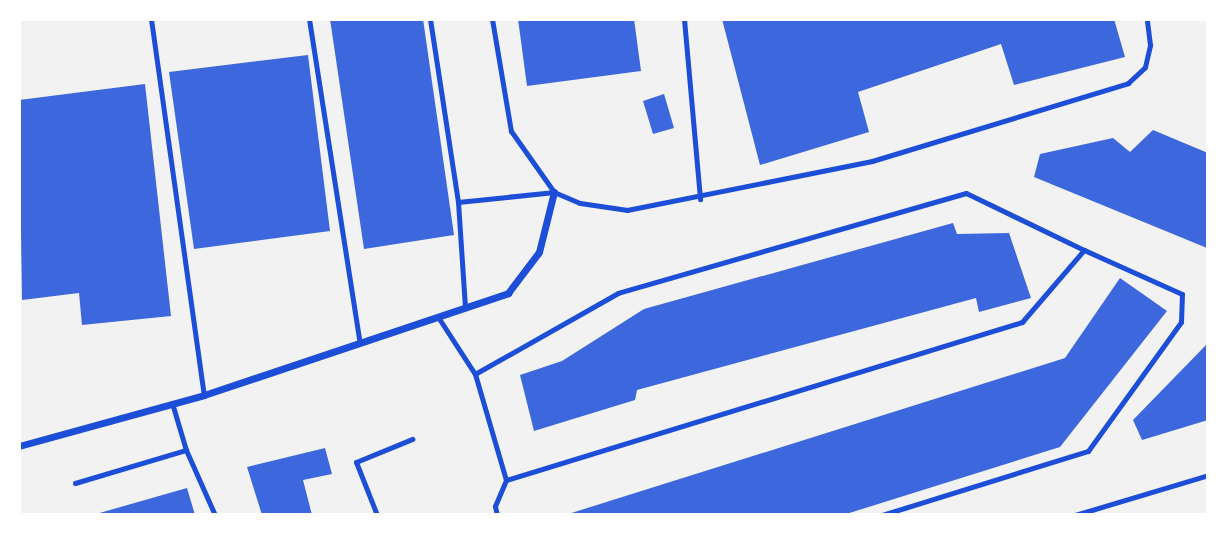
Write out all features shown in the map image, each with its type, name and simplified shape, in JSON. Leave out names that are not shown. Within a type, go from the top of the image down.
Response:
[{"type":"street","points":[[19,446],[204,395],[508,293],[539,252],[554,192]]},
{"type":"lane","points":[[151,19],[204,395]]},
{"type":"lane","points":[[309,19],[360,343]]},
{"type":"lane","points":[[430,19],[458,202],[465,308]]},
{"type":"lane","points":[[492,19],[511,131],[554,192]]},
{"type":"lane","points":[[684,19],[700,199]]},
{"type":"lane","points":[[458,202],[554,192],[580,203],[627,210],[700,199],[872,161],[1128,83],[1145,67],[1150,44],[1147,19]]},
{"type":"lane","points":[[475,374],[618,293],[966,193],[1182,294],[1181,322],[1088,451],[882,515]]},
{"type":"lane","points":[[506,480],[1022,322],[1084,250]]},
{"type":"lane","points":[[438,317],[475,374],[506,480],[495,506],[497,515]]},
{"type":"lane","points":[[172,404],[186,450],[215,515]]},
{"type":"lane","points":[[377,515],[356,462],[412,439]]},
{"type":"lane","points":[[75,483],[186,450]]},
{"type":"lane","points":[[1075,515],[1208,475]]},
{"type":"building","points":[[330,19],[423,19],[454,235],[364,249]]},
{"type":"building","points":[[518,19],[634,19],[641,71],[527,86]]},
{"type":"building","points":[[722,19],[1114,19],[1125,57],[1014,85],[1001,44],[858,92],[869,132],[760,165]]},
{"type":"building","points":[[308,55],[330,231],[194,249],[169,72]]},
{"type":"building","points":[[145,84],[171,316],[82,325],[79,293],[22,300],[19,100]]},
{"type":"building","points":[[664,94],[674,128],[653,134],[643,101]]},
{"type":"building","points":[[1153,130],[1208,153],[1207,248],[1034,177],[1040,154],[1113,138],[1130,152]]},
{"type":"building","points":[[953,223],[957,234],[1009,233],[1031,298],[979,312],[976,298],[637,390],[635,400],[534,431],[520,375],[562,361],[644,309]]},
{"type":"building","points":[[1120,278],[1167,311],[1060,447],[843,515],[565,515],[1065,358]]},
{"type":"building","points":[[1208,343],[1208,420],[1142,440],[1133,420]]},
{"type":"building","points":[[325,448],[332,474],[303,480],[312,515],[262,515],[247,467]]},
{"type":"building","points":[[187,488],[195,515],[96,514]]}]
